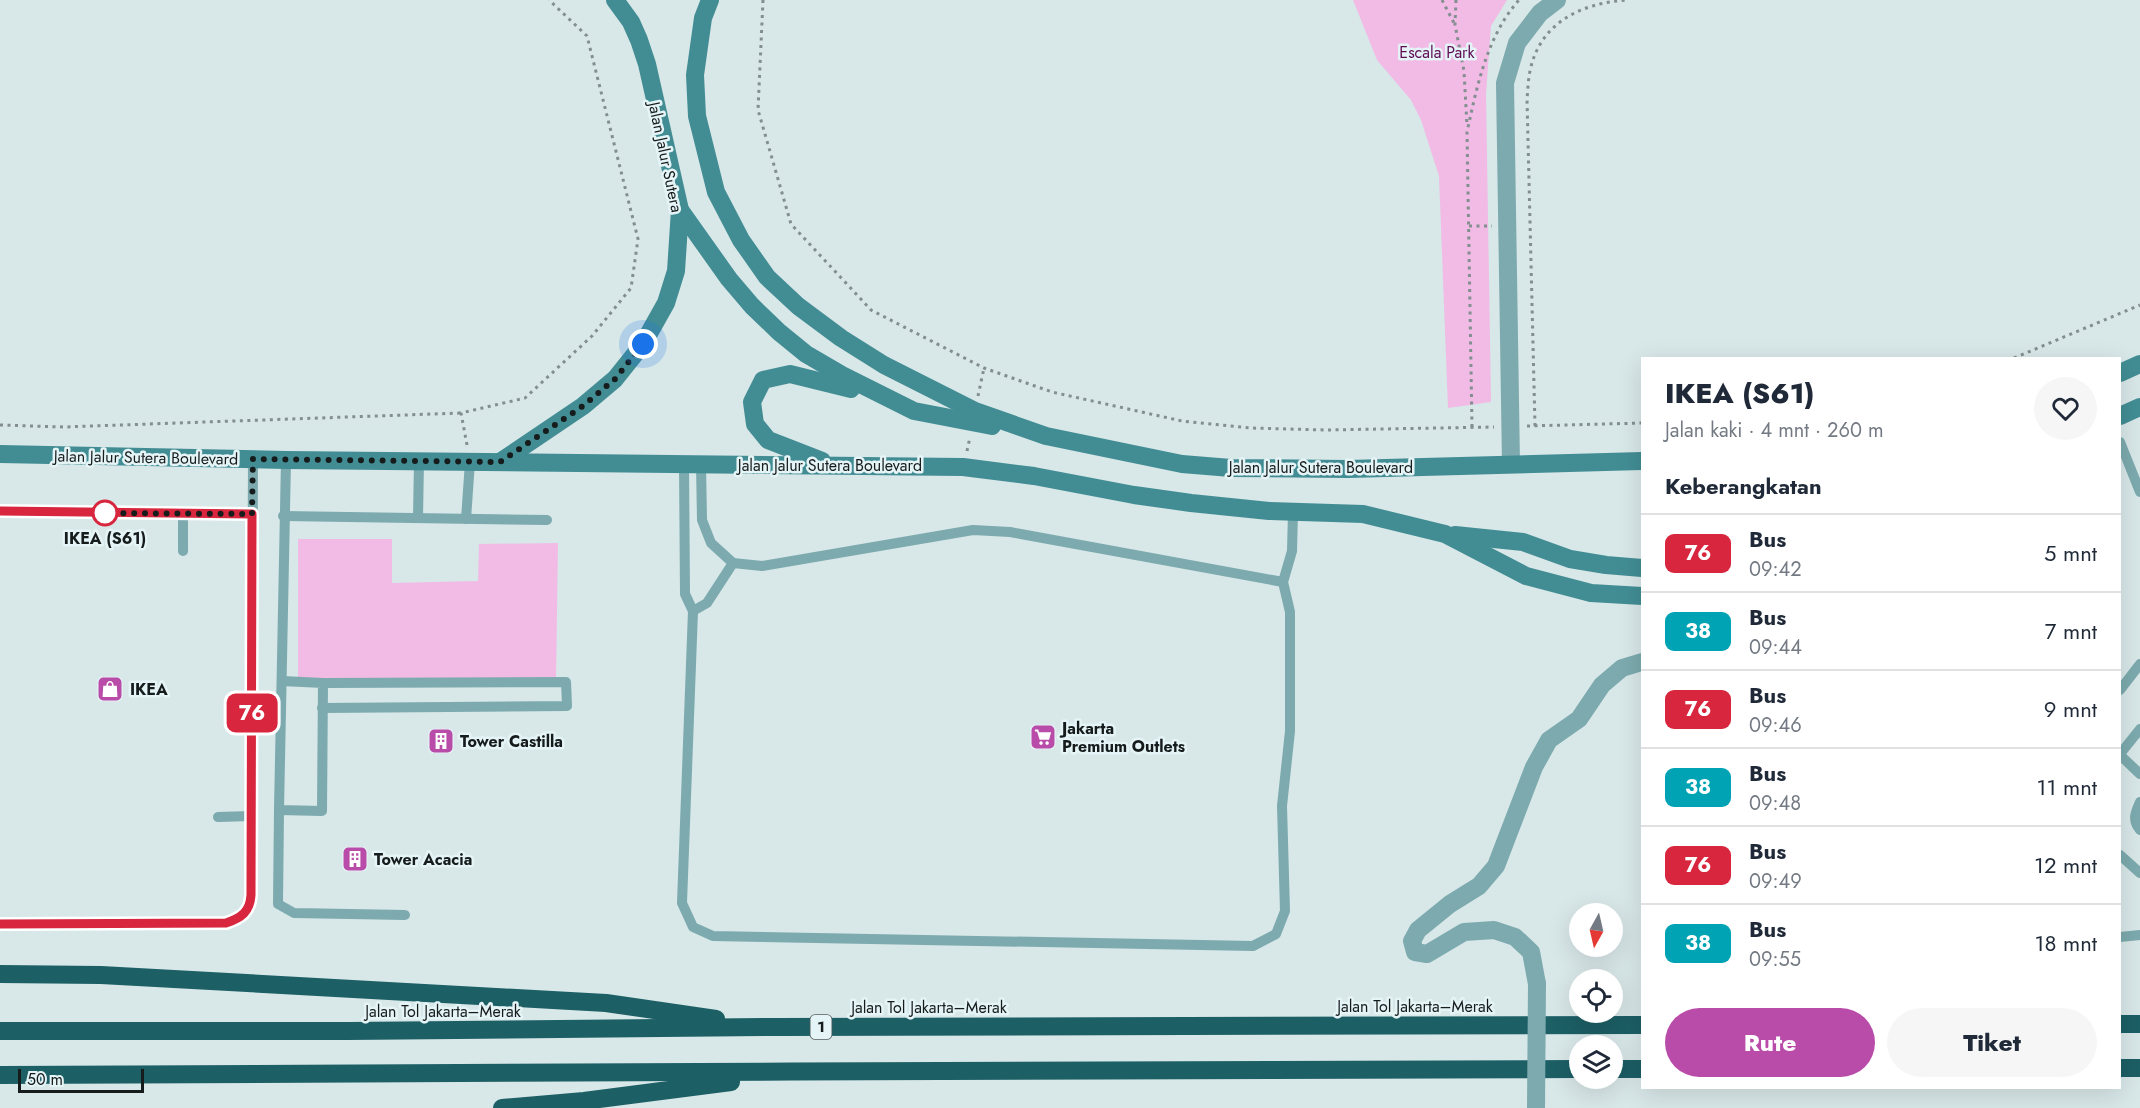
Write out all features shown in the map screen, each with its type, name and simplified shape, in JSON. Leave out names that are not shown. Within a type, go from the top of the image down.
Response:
[{"type":"highway","points":[[0,974],[101,975],[606,1003],[775,1027]]},
{"type":"highway","points":[[2121,1024],[2140,1024]]},
{"type":"highway","name":"Jalan Tol Jakarta–Merak","points":[[0,1030],[348,1031],[775,1027],[1641,1025]]},
{"type":"highway","points":[[2121,1068],[2140,1068]]},
{"type":"highway","points":[[0,1075],[1569,1069]]},
{"type":"highway","points":[[1623,1069],[1641,1069]]},
{"type":"highway","points":[[502,1108],[584,1101],[810,1073]]},
{"type":"main road","name":"Jalan Jalur Sutera","points":[[500,462],[583,406],[615,379],[643,344],[666,303],[676,271],[680,210],[639,40],[631,22],[615,0]]},
{"type":"main road","name":"Jalan Jalur Sutera Boulevard","points":[[710,0],[703,18],[695,75],[697,116],[717,192],[741,240],[767,277],[798,306],[841,338],[884,365],[975,411],[1046,436],[1182,464],[1231,468],[1348,469],[1641,461]]},
{"type":"main road","points":[[680,210],[729,279],[779,332],[806,354],[833,370],[914,411]]},
{"type":"main road","points":[[2121,373],[2140,364]]},
{"type":"main road","points":[[869,465],[821,460],[768,440],[755,424],[752,402],[763,380],[790,374],[836,383],[914,411],[1046,436]]},
{"type":"main road","points":[[2121,416],[2140,407]]},
{"type":"main road","name":"Jalan Jalur Sutera Boulevard","points":[[0,454],[285,460],[963,467],[1034,476],[1179,501],[1293,512],[1363,514],[1445,534],[1526,576],[1591,593],[1641,596]]},
{"type":"main road","points":[[1445,534],[1523,543],[1570,559],[1641,568]]},
{"type":"street","points":[[1511,464],[1505,83],[1517,43],[1540,13],[1557,0]]},
{"type":"street","points":[[1536,1108],[1537,984],[1531,952],[1515,937],[1494,930],[1464,932],[1427,954],[1415,952],[1412,941],[1418,930],[1450,904],[1479,886],[1496,866],[1530,778],[1549,740],[1579,719],[1602,685],[1622,668],[1641,662]]},
{"type":"lane","points":[[2121,444],[2140,492]]},
{"type":"lane","points":[[0,924],[226,923],[235,920],[247,911],[250,903],[253,459]]},
{"type":"lane","points":[[285,460],[278,904],[294,913],[405,915]]},
{"type":"lane","points":[[418,518],[419,461]]},
{"type":"lane","points":[[466,519],[470,462]]},
{"type":"lane","points":[[693,464],[702,520],[711,543],[733,563],[762,566],[973,530],[1010,532],[1284,582]]},
{"type":"lane","points":[[693,464],[685,594],[693,611],[682,903],[693,927],[713,936],[1253,946],[1276,934],[1284,911],[1282,806],[1290,731],[1290,612],[1284,582],[1292,551],[1293,512]]},
{"type":"lane","points":[[0,511],[252,514]]},
{"type":"lane","points":[[183,514],[183,551]]},
{"type":"lane","points":[[283,516],[547,520]]},
{"type":"lane","points":[[693,611],[707,603],[733,563]]},
{"type":"lane","points":[[2121,689],[2140,664]]},
{"type":"lane","points":[[282,681],[323,683],[566,682],[567,706],[322,708]]},
{"type":"lane","points":[[279,810],[322,811],[323,683]]},
{"type":"lane","points":[[2121,754],[2140,729]]},
{"type":"lane","points":[[2121,756],[2140,774]]},
{"type":"lane","points":[[2140,802],[2134,821],[2140,830]]},
{"type":"lane","points":[[218,817],[251,816]]},
{"type":"lane","points":[[2121,856],[2140,871]]},
{"type":"lane","points":[[2121,937],[2140,934]]},
{"type":"path","points":[[0,425],[64,427],[461,412],[525,398],[592,336],[631,288],[638,239],[587,36],[549,0]]},
{"type":"path","points":[[763,0],[758,110],[791,224],[871,310],[984,368],[1052,392],[1182,421],[1250,428],[1326,430],[1641,423]]},
{"type":"path","points":[[1442,0],[1455,25]]},
{"type":"path","points":[[1456,0],[1455,25],[1467,95],[1473,427]]},
{"type":"path","points":[[1467,132],[1476,88],[1486,58],[1500,27],[1519,0]]},
{"type":"path","points":[[1536,426],[1527,99],[1530,70],[1537,50],[1550,31],[1567,16],[1585,7],[1607,1],[1627,0]]},
{"type":"path","points":[[2016,357],[2140,305]]},
{"type":"path","points":[[975,411],[984,368]]},
{"type":"path","points":[[461,412],[470,462]]},
{"type":"green space","name":"Escala Park","points":[[1353,0],[1507,0],[1491,26],[1486,94],[1491,402],[1448,408],[1439,176],[1421,120],[1411,100],[1377,60]]},
{"type":"green space","points":[[298,539],[392,539],[392,583],[478,581],[479,544],[558,543],[556,679],[298,679]]},
{"type":"bus line","name":"76","points":[[0,511],[252,514],[252,538],[251,895],[247,911],[242,917],[226,923],[0,924]]},
{"type":"place","name":"IKEA (S61)","points":[[105,513]]},
{"type":"place","name":"IKEA","points":[[110,689]]},
{"type":"place","name":"Jakarta Premium Outlets","points":[[1043,737]]},
{"type":"place","name":"Tower Castilla","points":[[441,741]]},
{"type":"place","name":"Tower Acacia","points":[[355,859]]},
{"type":"route","points":[[105,513],[98,513],[252,514],[253,459],[500,462],[583,406],[615,379],[643,344]]}]
